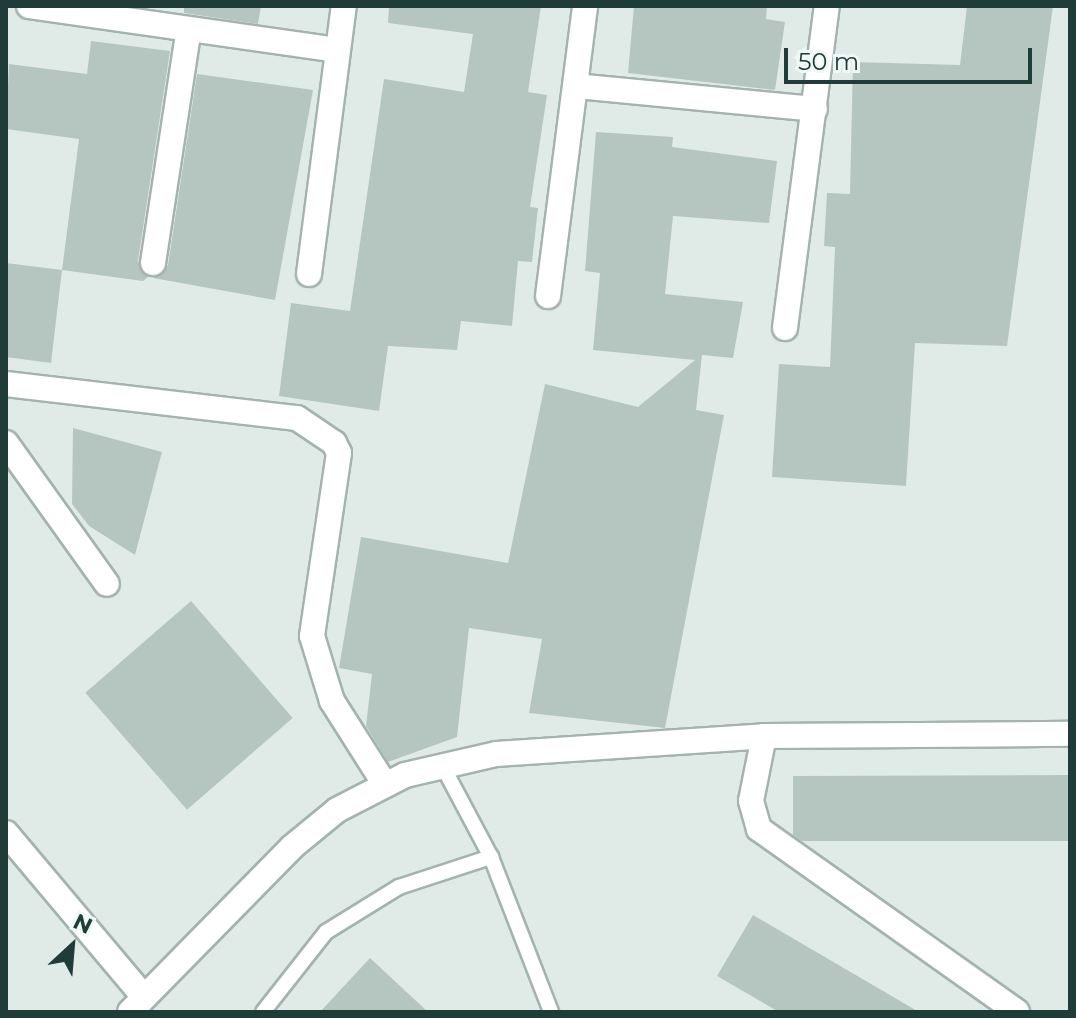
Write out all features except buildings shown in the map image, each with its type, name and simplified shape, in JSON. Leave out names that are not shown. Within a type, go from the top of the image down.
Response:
[{"type":"street","points":[[29,6],[160,18],[188,34],[337,50]]},
{"type":"street","points":[[309,274],[344,6]]},
{"type":"street","points":[[548,296],[585,6]]},
{"type":"street","points":[[785,328],[827,6]]},
{"type":"street","points":[[153,263],[188,34]]},
{"type":"street","points":[[576,86],[815,109]]},
{"type":"street","points":[[6,384],[297,418],[334,443],[339,453],[312,636],[332,701],[384,783]]},
{"type":"street","points":[[6,443],[107,584]]},
{"type":"street","points":[[6,833],[137,1005],[292,847],[384,783],[442,765],[764,736],[1070,734]]},
{"type":"street","points":[[764,736],[751,801],[759,829],[1017,1012]]},
{"type":"lane","points":[[442,765],[491,857],[551,1012]]},
{"type":"lane","points":[[263,1012],[326,932],[399,887],[491,857]]}]
